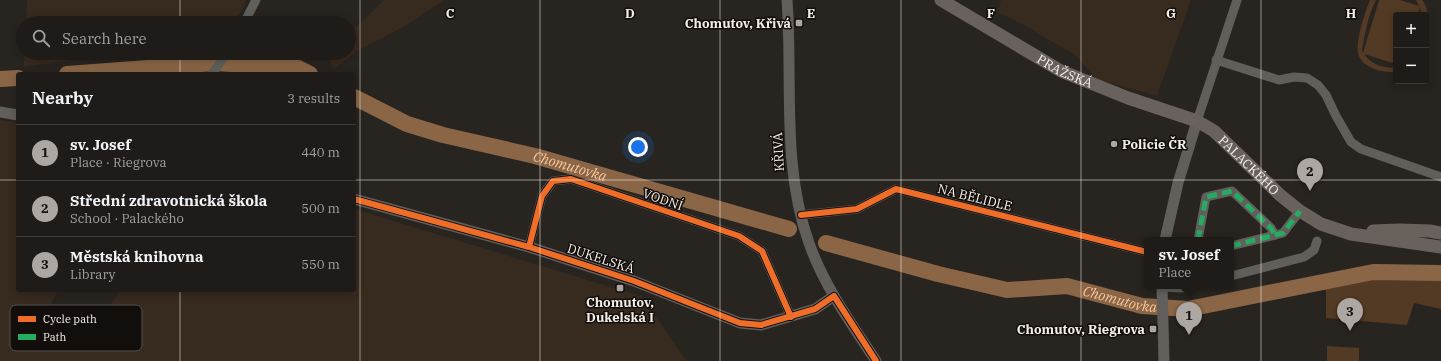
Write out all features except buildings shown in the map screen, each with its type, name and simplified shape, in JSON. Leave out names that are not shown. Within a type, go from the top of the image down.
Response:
[{"type":"main road","name":"PRAŽSKÁ","points":[[942,0],[1061,71],[1132,100],[1197,121]]},
{"type":"main road","name":"PALACKÉHO","points":[[1197,121],[1214,131],[1280,195],[1300,211],[1321,224],[1351,234],[1441,247]]},
{"type":"main road","name":"PALACKÉHO","points":[[1337,229],[1375,232],[1399,230],[1430,231],[1441,233]]},
{"type":"street","points":[[248,16],[256,0]]},
{"type":"street","name":"KŘIVÁ","points":[[787,0],[793,178],[800,215],[820,270],[834,296],[876,361]]},
{"type":"street","points":[[1166,237],[1178,183],[1216,60],[1237,0]]},
{"type":"street","points":[[213,72],[222,60]]},
{"type":"street","points":[[1216,60],[1279,80],[1294,77],[1307,78],[1318,85],[1326,95],[1350,142],[1361,149],[1441,177]]},
{"type":"street","points":[[0,112],[16,115]]},
{"type":"street","name":"VODNÍ","points":[[529,247],[542,196],[553,181],[570,179],[739,236],[762,251],[791,316]]},
{"type":"street","name":"NA BĚLIDLE","points":[[800,215],[857,210],[896,189],[1144,251]]},
{"type":"street","points":[[1199,237],[1206,197],[1232,191],[1271,228],[1275,235]]},
{"type":"street","name":"DUKELSKÁ","points":[[356,200],[529,247],[634,280],[740,323],[761,325],[815,310],[834,296]]},
{"type":"street","points":[[1234,245],[1283,233],[1300,211]]},
{"type":"street","points":[[1234,275],[1304,257],[1314,250],[1317,241]]},
{"type":"street","points":[[1162,289],[1164,361]]},
{"type":"shaded area","points":[[27,0],[246,0],[238,16],[26,16]]},
{"type":"shaded area","points":[[384,0],[444,0],[403,27],[356,52],[356,27]]},
{"type":"shaded area","points":[[1001,0],[1191,0],[1157,96],[1096,79],[1075,55],[1022,24],[997,12]]},
{"type":"shaded area","points":[[1370,0],[1376,0],[1367,25],[1362,50],[1363,53],[1379,0],[1400,0],[1419,6],[1416,0],[1422,0],[1427,11],[1421,12],[1420,7],[1419,12],[1393,12],[1393,63],[1364,54],[1370,61],[1378,65],[1393,67],[1393,72],[1385,72],[1367,66],[1360,57],[1358,47],[1363,18]]},
{"type":"shaded area","points":[[24,60],[72,60],[24,67]]},
{"type":"shaded area","points":[[328,60],[346,60],[334,69]]},
{"type":"shaded area","points":[[0,120],[16,123],[16,292],[57,292],[50,305],[10,305],[10,351],[142,351],[142,305],[110,305],[119,292],[356,292],[356,210],[641,296],[687,361],[0,361]]},
{"type":"shaded area","points":[[1413,275],[1441,277],[1441,309],[1414,303],[1407,325],[1326,318],[1326,290],[1323,290],[1323,285],[1362,277]]},
{"type":"shaded area","points":[[1327,346],[1359,348],[1359,361],[1327,361]]},
{"type":"waterway","name":"Chomutovka","points":[[94,72],[215,63],[298,68],[306,72]]},
{"type":"waterway","name":"Chomutovka","points":[[0,79],[16,78]]},
{"type":"waterway","name":"Chomutovka","points":[[356,98],[407,124],[443,135],[535,156],[789,229]]},
{"type":"waterway","name":"Chomutovka","points":[[826,243],[938,274],[1007,290],[1067,286],[1142,306],[1188,309],[1373,272],[1441,273]]},
{"type":"marked path","points":[[1199,237],[1206,197],[1232,191],[1271,228],[1275,235]]},
{"type":"marked path","points":[[1234,245],[1283,233],[1300,211]]},
{"type":"cycle path","points":[[529,247],[542,196],[553,181],[571,179],[739,236],[762,251],[791,317]]},
{"type":"cycle path","points":[[801,215],[857,209],[896,189],[1144,251]]},
{"type":"cycle path","points":[[356,200],[529,247],[634,281],[740,323],[761,325],[815,309],[834,296],[876,361]]},
{"type":"place","name":"Chomutov, Křivá","points":[[799,23]]},
{"type":"place","name":"Policie ČR","points":[[1114,144]]},
{"type":"place","name":"Střední zdravotnická škola","points":[[1310,191]]},
{"type":"place","name":"Chomutov, Dukelská I","points":[[620,288]]},
{"type":"place","name":"Chomutov, Riegrova","points":[[1153,329]]},
{"type":"place","name":"Městská knihovna","points":[[1350,331]]},
{"type":"place","name":"sv. Josef","points":[[1189,335]]}]
